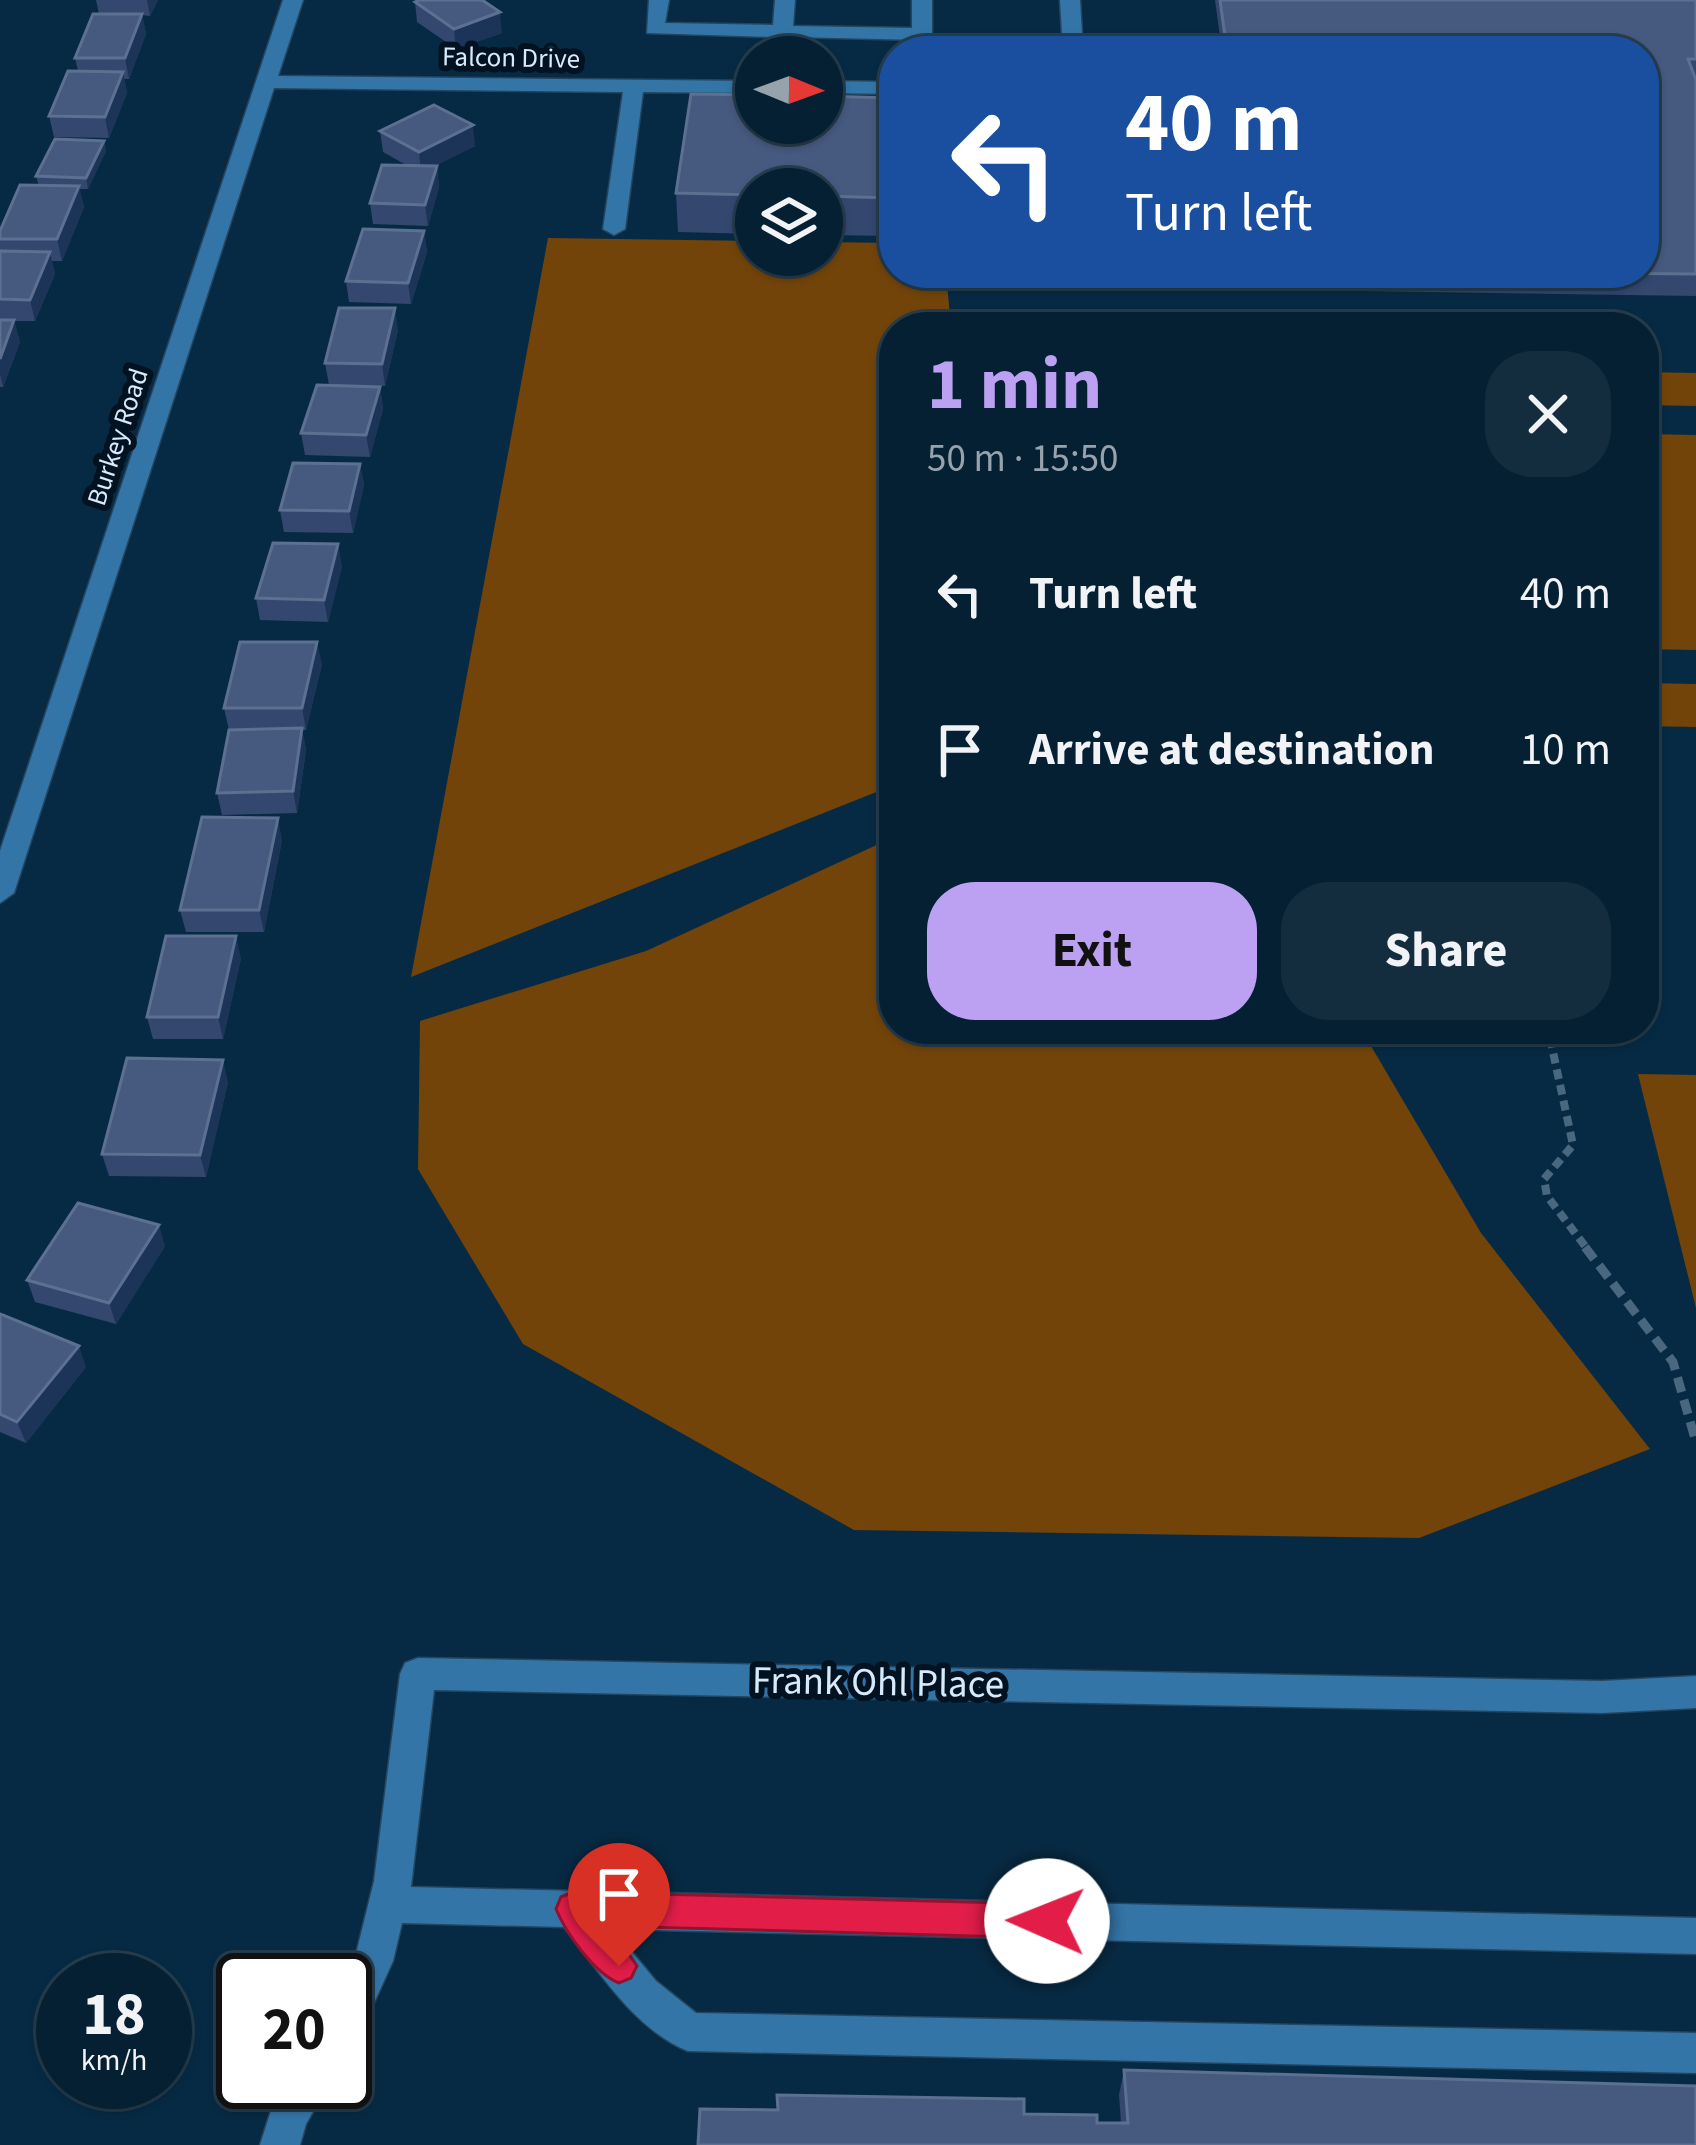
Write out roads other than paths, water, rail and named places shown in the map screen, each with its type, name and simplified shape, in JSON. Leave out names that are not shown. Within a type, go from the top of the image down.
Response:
[{"type":"street","name":"Burkey Road","points":[[0,893],[293,0]]},
{"type":"street","points":[[659,0],[654,29],[922,34],[922,0]]},
{"type":"street","points":[[782,36],[785,0]]},
{"type":"street","points":[[1070,0],[1072,36]]},
{"type":"street","name":"Falcon Drive","points":[[266,82],[735,87]]},
{"type":"street","points":[[614,229],[634,86]]},
{"type":"street","points":[[843,87],[879,88]]},
{"type":"street","name":"Frank Ohl Place","points":[[372,1965],[387,1905],[418,1674],[1579,1696],[1696,1692]]},
{"type":"street","points":[[387,1905],[1696,1936]]},
{"type":"street","points":[[573,1909],[642,1994],[688,2032],[1696,2053]]},
{"type":"street","points":[[280,2145],[291,2109]]}]
